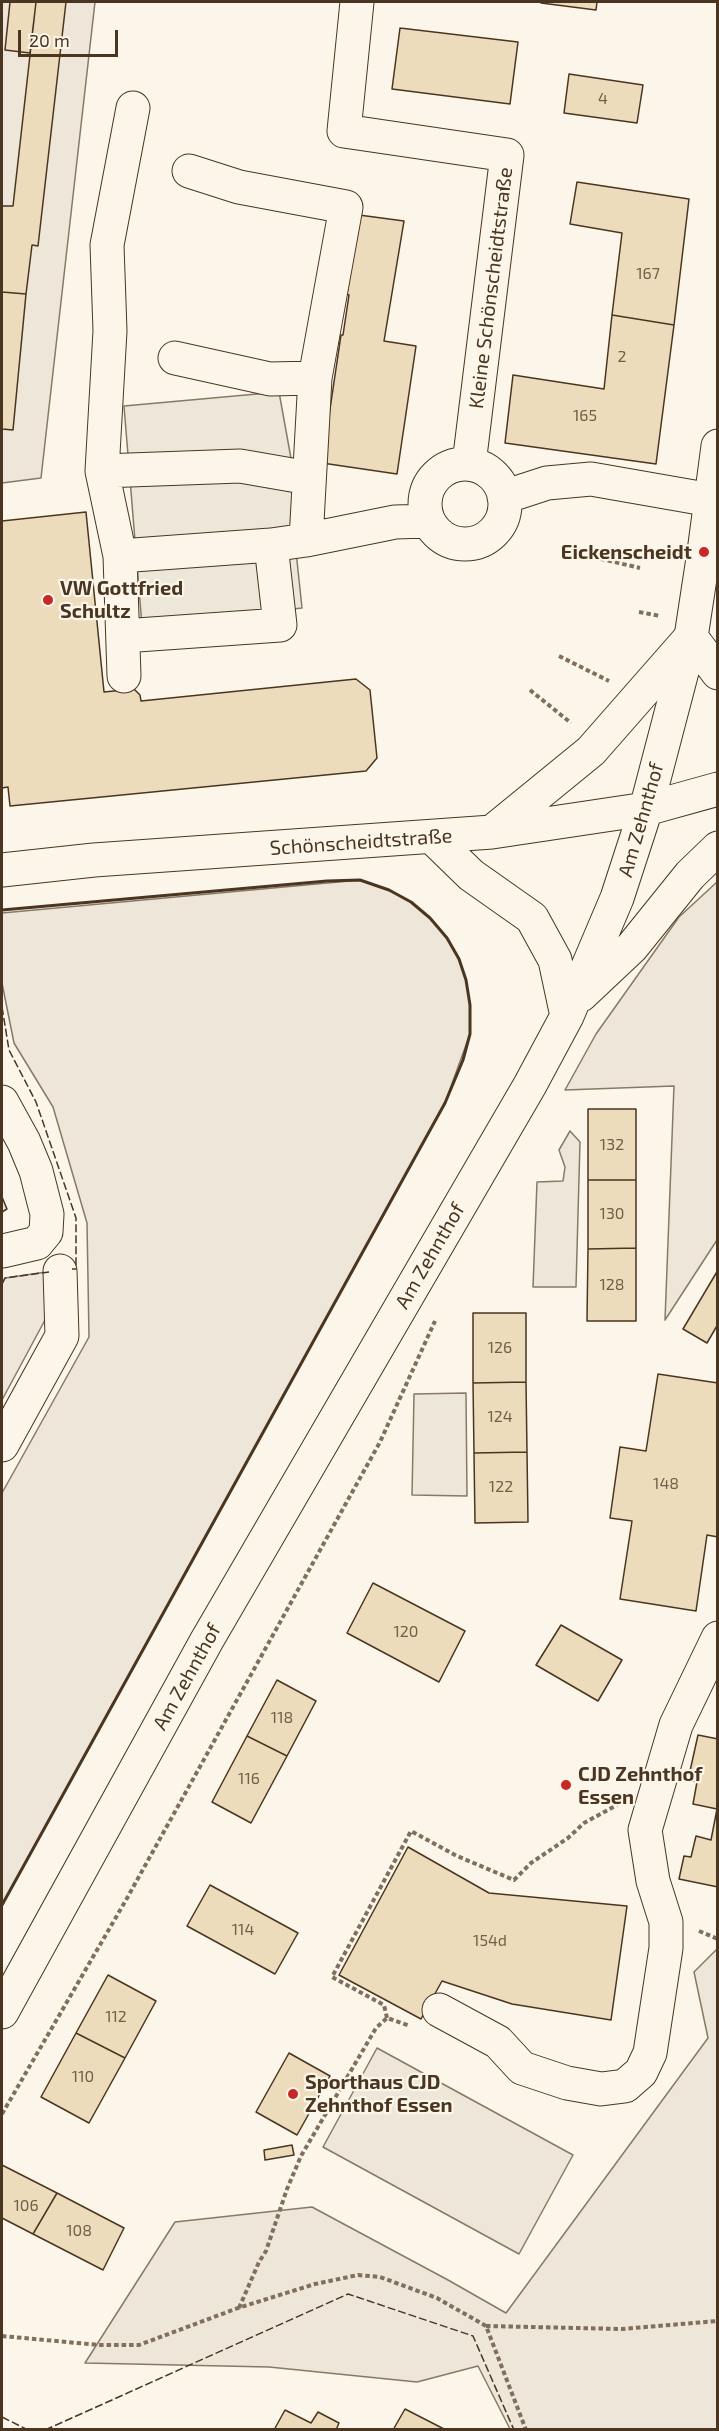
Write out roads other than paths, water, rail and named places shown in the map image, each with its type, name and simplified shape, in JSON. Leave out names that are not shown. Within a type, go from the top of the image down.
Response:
[{"type":"main road","name":"Kleine Schönscheidtstraße","points":[[357,2],[344,131],[507,155],[469,464]]},
{"type":"main road","points":[[124,676],[120,556],[102,471],[111,331],[108,245],[133,108]]},
{"type":"main road","points":[[189,171],[239,187],[346,207],[315,378],[306,540]]},
{"type":"main road","points":[[174,358],[270,379],[315,378]]},
{"type":"main road","name":"Am Zehnthof","points":[[2,2012],[207,1640],[530,1085],[570,1009],[617,898],[646,809],[691,637],[717,446]]},
{"type":"main road","points":[[469,464],[481,467],[492,474],[500,484],[504,496],[501,522],[488,536],[471,544],[457,543],[435,531],[428,521],[424,507],[426,493],[432,480],[442,471],[455,465],[469,464]]},
{"type":"main road","points":[[102,471],[240,466],[309,478]]},
{"type":"main road","points":[[504,496],[547,483],[591,479],[711,500]]},
{"type":"main road","points":[[120,556],[271,545],[395,522],[428,521]]},
{"type":"main road","points":[[123,636],[280,625],[271,545]]},
{"type":"main road","points":[[492,832],[591,751],[691,637],[717,673]]},
{"type":"main road","name":"Schönscheidtstraße","points":[[2,870],[94,860],[492,832],[646,809],[717,789]]},
{"type":"main road","points":[[432,837],[471,875],[532,918],[555,960],[570,1009],[633,946],[690,875],[717,848]]},
{"type":"main road","points":[[2,1102],[24,1142],[36,1171],[47,1214],[46,1232],[37,1243],[3,1251]]},
{"type":"main road","points":[[2,1445],[63,1336],[60,1271]]},
{"type":"main road","points":[[439,2010],[498,2042],[522,2068],[567,2083],[601,2089],[625,2086],[641,2072],[650,2053],[666,1948],[666,1922],[653,1881],[645,1830],[676,1725],[717,1638]]},
{"type":"place","name":"Eickenscheidt","points":[[704,552]]},
{"type":"place","name":"VW Gottfried Schultz","points":[[48,600]]},
{"type":"place","name":"CJD Zehnthof Essen","points":[[566,1785]]},
{"type":"place","name":"Sporthaus CJD Zehnthof Essen","points":[[293,2094]]}]
